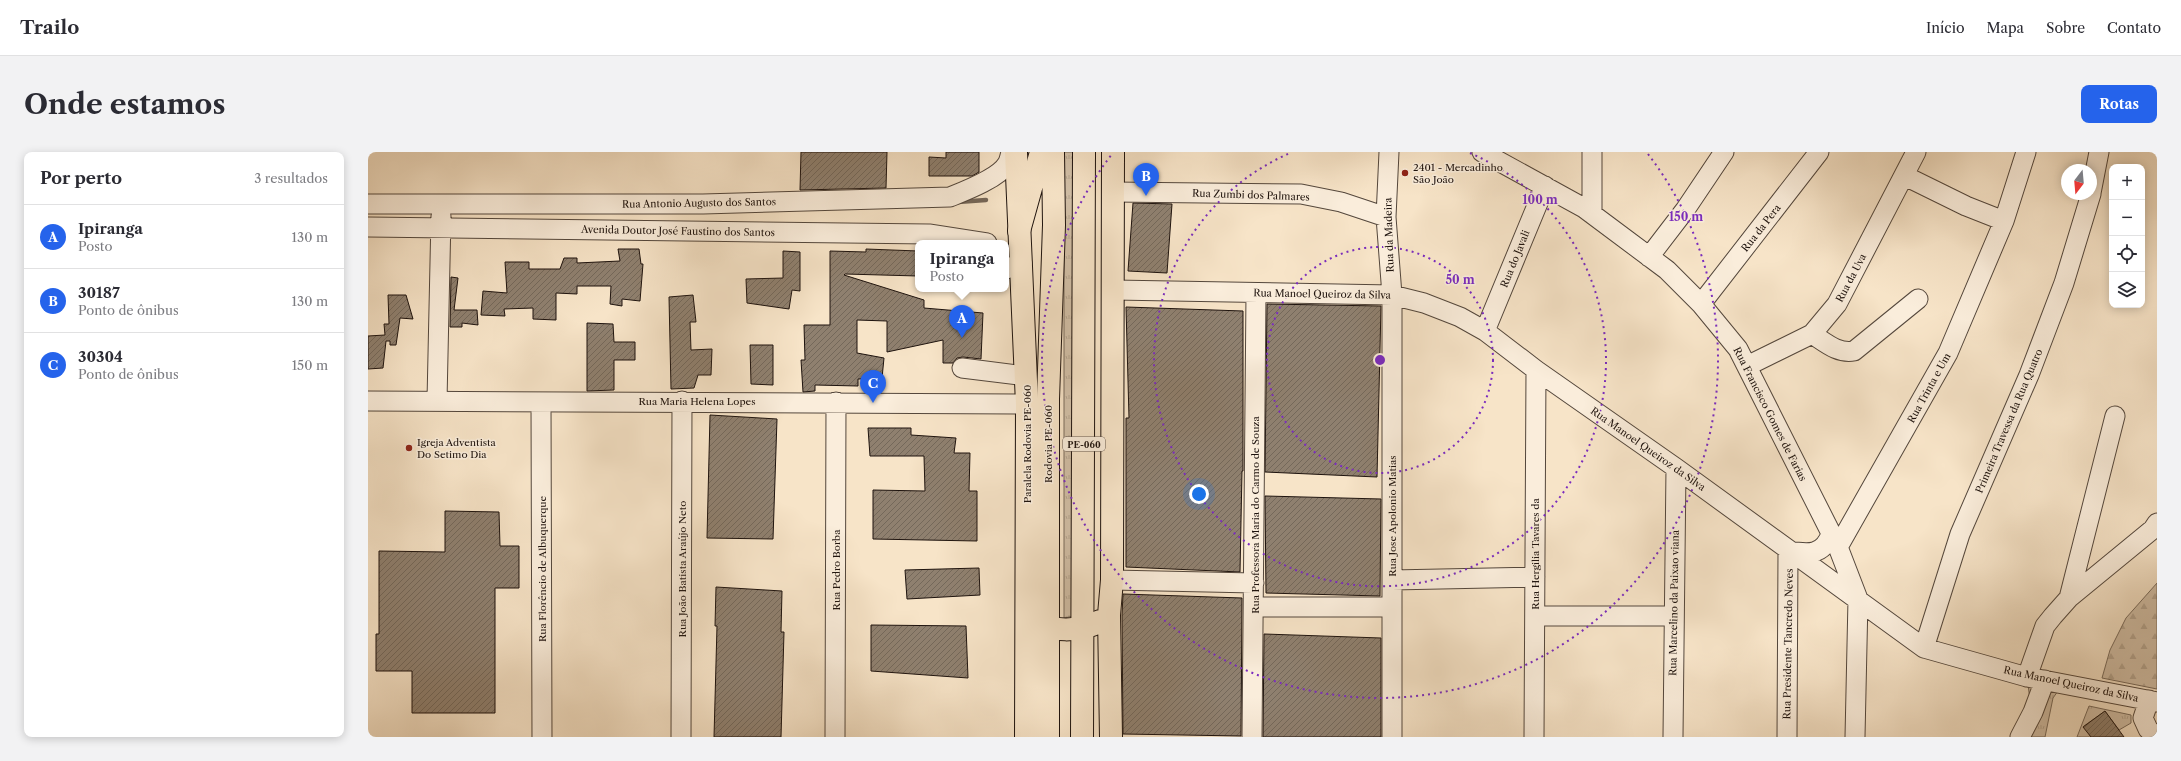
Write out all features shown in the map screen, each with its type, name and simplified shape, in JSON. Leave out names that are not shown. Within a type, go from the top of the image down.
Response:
[{"type":"main road","name":"Paralela Rodovia PE-060","points":[[1016,152],[1015,252],[1026,376],[1027,404],[1026,737]]},
{"type":"main road","points":[[1015,252],[1041,152]]},
{"type":"main road","name":"Rodovia PE-060","points":[[1048,737],[1047,628],[1053,152]]},
{"type":"main road","name":"PE-060","points":[[1082,737],[1085,212],[1084,152]]},
{"type":"main road","points":[[1085,212],[1097,152]]},
{"type":"main road","name":"PE-060","points":[[1110,737],[1109,614],[1112,580],[1114,290],[1113,152]]},
{"type":"main road","points":[[1026,613],[1036,622],[1047,628],[1082,628],[1098,623],[1109,614]]},
{"type":"street","name":"Rua Antonio Augusto dos Santos","points":[[368,204],[441,216],[703,204],[950,197],[974,188],[990,178],[1007,165],[1011,152]]},
{"type":"street","name":"Rua da Madeira","points":[[1389,152],[1386,217],[1392,295]]},
{"type":"street","name":"Rua Francisco Gomes de Farias","points":[[1482,152],[1545,186],[1592,214],[1667,270],[1701,304],[1738,349],[1834,540],[1858,600]]},
{"type":"street","points":[[1592,152],[1592,214]]},
{"type":"street","points":[[1649,257],[1685,210],[1724,152]]},
{"type":"street","name":"Rua da Pera","points":[[1701,304],[1819,152]]},
{"type":"street","name":"Rua da Uva","points":[[1747,366],[1812,334],[1837,304],[1905,176],[1916,152]]},
{"type":"street","name":"Rua Trinta e Um","points":[[1788,551],[1809,554],[1821,549],[1828,542],[1834,540],[1948,353],[2004,221],[2026,152]]},
{"type":"street","name":"Primeira Travessa da Rua Quatro","points":[[2096,164],[2098,152]]},
{"type":"street","points":[[1905,176],[1966,206],[2004,221]]},
{"type":"street","name":"Rua do Javali","points":[[1485,332],[1545,186]]},
{"type":"street","name":"Rua Zumbi dos Palmares","points":[[1113,192],[1301,194],[1341,202],[1386,217]]},
{"type":"street","name":"Primeira Travessa da Rua Quatro","points":[[1924,648],[1960,534],[2030,375],[2061,290],[2089,200]]},
{"type":"street","name":"Avenida Doutor José Faustino dos Santos","points":[[368,228],[441,216],[929,234],[968,240]]},
{"type":"street","points":[[437,401],[441,216]]},
{"type":"street","name":"Rua Manoel Queiroz da Silva","points":[[1114,290],[1392,295],[1438,308],[1460,317],[1485,332],[1536,370],[1676,468],[1788,551],[1924,648],[2036,679],[2153,701]]},
{"type":"street","name":"Rua Professora Maria do Carmo de Souza","points":[[1252,737],[1256,293]]},
{"type":"street","name":"Rua Jose Apolonio Matias","points":[[1392,295],[1392,737]]},
{"type":"street","points":[[1812,334],[1834,349],[1846,352],[1854,351],[1918,299]]},
{"type":"street","points":[[962,368],[1026,376]]},
{"type":"street","name":"Rua Hergilia Tavares da","points":[[1534,737],[1536,616],[1536,370]]},
{"type":"street","name":"Rua Maria Helena Lopes","points":[[368,401],[682,401],[1027,404]]},
{"type":"street","name":"Rua João Batista Araújo Neto","points":[[682,401],[682,737]]},
{"type":"street","name":"Rua Florêncio de Albuquerque","points":[[541,402],[542,737]]},
{"type":"street","name":"Rua Pedro Borba","points":[[835,737],[836,402]]},
{"type":"street","points":[[2069,598],[2115,416]]},
{"type":"street","name":"Rua Marcelino da Paixao viana","points":[[1673,737],[1673,616],[1676,468]]},
{"type":"street","points":[[2020,737],[2033,712],[2036,679],[2045,626],[2069,598],[2153,529],[2157,522]]},
{"type":"street","name":"Rua Presidente Tancredo Neves","points":[[1787,737],[1788,551]]},
{"type":"street","points":[[1392,580],[1535,577]]},
{"type":"street","points":[[1112,580],[1254,583]]},
{"type":"street","points":[[1855,737],[1858,600]]},
{"type":"street","points":[[1254,607],[1392,607]]},
{"type":"street","points":[[1536,616],[1673,616]]},
{"type":"street","points":[[2153,701],[2143,718],[2148,729],[2156,737]]},
{"type":"green space","points":[[1064,152],[1078,152],[1078,615],[1064,618]]},
{"type":"green space","points":[[2157,583],[2157,689],[2102,678],[2110,650],[2126,618]]},
{"type":"green space","points":[[2027,677],[2063,684],[2053,698],[2045,737],[2027,737],[2033,723]]},
{"type":"green space","points":[[2089,706],[2131,715],[2131,723],[2119,730],[2105,711],[2084,726],[2091,737],[2077,737]]},
{"type":"building","points":[[801,152],[887,152],[886,188],[800,190]]},
{"type":"building","points":[[946,152],[979,152],[979,172],[972,176],[929,176],[929,157],[946,158]]},
{"type":"building","points":[[1133,203],[1172,204],[1167,273],[1128,271]]},
{"type":"building","points":[[618,249],[639,249],[641,264],[643,264],[640,301],[622,299],[622,306],[610,304],[611,286],[577,286],[577,294],[556,293],[556,320],[533,319],[533,308],[504,309],[505,316],[481,315],[483,291],[507,293],[505,262],[529,262],[529,269],[560,269],[564,258],[577,258],[577,263],[620,261]]},
{"type":"building","points":[[866,249],[915,251],[915,276],[844,275],[924,300],[924,308],[983,313],[981,359],[963,357],[957,358],[953,363],[943,363],[943,340],[887,352],[887,321],[857,320],[857,353],[884,358],[882,378],[858,379],[858,386],[815,385],[815,391],[803,392],[801,360],[805,360],[804,325],[830,325],[830,251],[866,252]]},
{"type":"building","points":[[783,251],[800,252],[800,291],[792,290],[789,309],[747,303],[746,279],[783,278]]},
{"type":"building","points":[[451,277],[458,278],[454,310],[477,310],[478,325],[462,323],[462,327],[450,327]]},
{"type":"building","points":[[388,295],[406,295],[413,319],[400,318],[396,345],[390,345],[390,341],[386,341],[383,368],[368,369],[368,336],[385,335],[384,324],[389,324]]},
{"type":"building","points":[[693,295],[696,322],[690,322],[691,350],[712,349],[711,375],[698,375],[694,388],[671,389],[669,297]]},
{"type":"building","points":[[1267,304],[1381,306],[1377,477],[1265,472]]},
{"type":"building","points":[[1126,307],[1243,311],[1243,471],[1240,572],[1126,567],[1126,418],[1129,418]]},
{"type":"building","points":[[587,323],[613,324],[614,342],[635,342],[635,360],[614,360],[614,390],[587,391]]},
{"type":"building","points":[[750,345],[773,345],[773,385],[751,384]]},
{"type":"building","points":[[710,415],[777,419],[773,539],[707,538]]},
{"type":"building","points":[[868,428],[911,428],[911,435],[956,438],[954,453],[970,453],[969,491],[977,491],[977,541],[873,539],[873,490],[925,491],[924,456],[870,456]]},
{"type":"building","points":[[1265,496],[1381,499],[1380,596],[1266,593]]},
{"type":"building","points":[[445,511],[499,512],[500,546],[519,546],[519,588],[495,588],[495,713],[412,713],[412,671],[376,671],[376,634],[379,634],[379,551],[445,552]]},
{"type":"building","points":[[979,568],[980,595],[907,599],[905,570]]},
{"type":"building","points":[[716,587],[782,591],[781,632],[784,632],[781,737],[714,737],[717,626],[715,626]]},
{"type":"building","points":[[1123,594],[1242,598],[1241,736],[1123,734]]},
{"type":"building","points":[[871,625],[966,626],[968,678],[871,671]]},
{"type":"building","points":[[1264,634],[1381,638],[1381,737],[1263,737]]},
{"type":"building","points":[[2105,711],[2124,737],[2091,737],[2083,727]]},
{"type":"waterway","points":[[958,202],[986,200]]},
{"type":"place","name":"2401 - Mercadinho São João","points":[[1405,173]]},
{"type":"place","name":"30187","points":[[1146,196]]},
{"type":"place","name":"Ipiranga","points":[[962,338]]},
{"type":"place","name":"30304","points":[[873,403]]},
{"type":"place","name":"Igreja Adventista Do Setimo Dia","points":[[409,448]]}]
